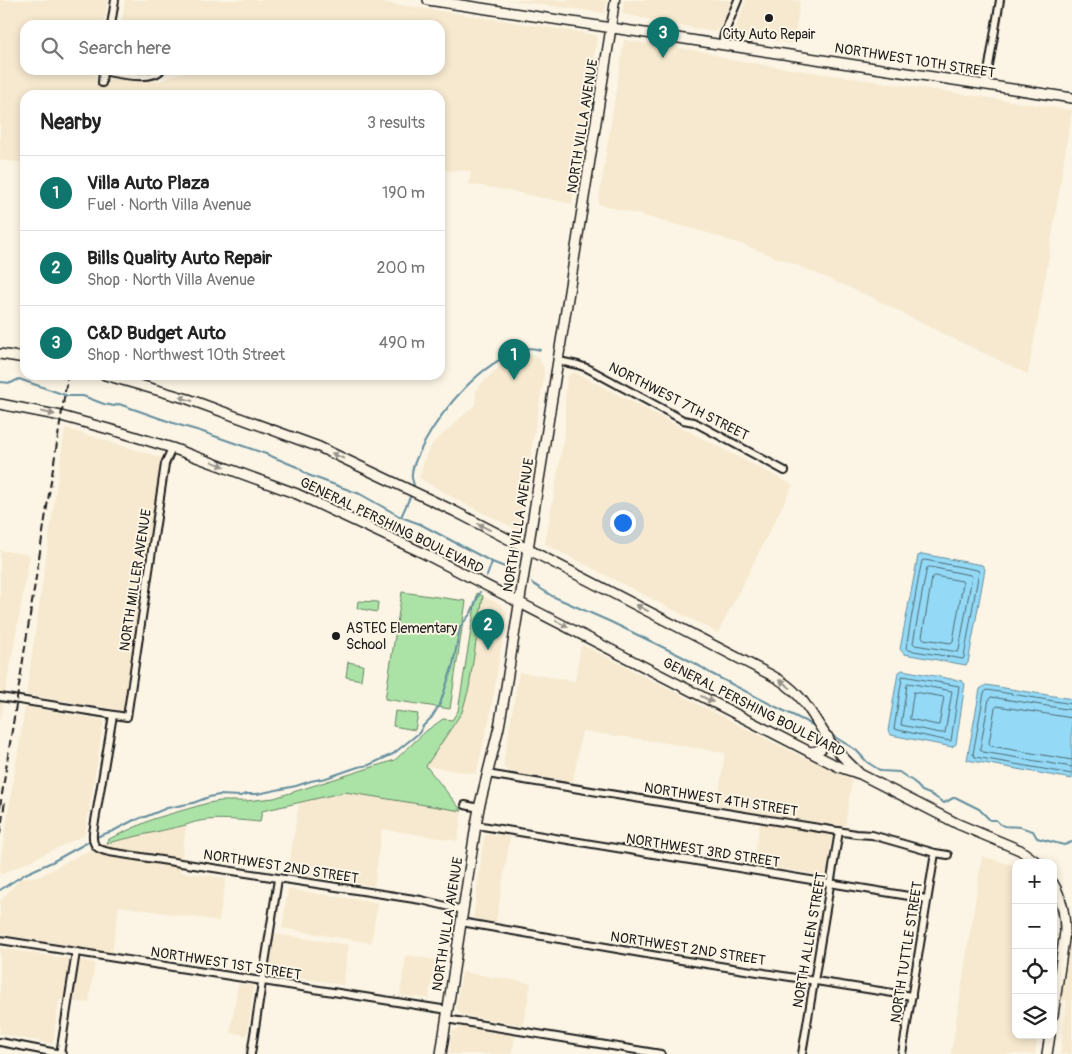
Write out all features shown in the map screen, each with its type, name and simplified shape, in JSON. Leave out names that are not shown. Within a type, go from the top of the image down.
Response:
[{"type":"main road","name":"NORTHWEST 10TH STREET","points":[[428,0],[1072,98]]},
{"type":"main road","name":"NORTH VILLA AVENUE","points":[[441,1054],[479,808],[499,727],[611,28]]},
{"type":"main road","points":[[0,354],[20,357]]},
{"type":"main road","name":"GENERAL PERSHING BOULEVARD","points":[[123,380],[188,399],[319,448],[446,507],[782,680],[799,695],[836,749],[860,774]]},
{"type":"main road","name":"GENERAL PERSHING BOULEVARD","points":[[0,404],[61,416],[123,433],[172,448],[297,494],[421,552],[839,767],[860,774],[958,824],[1020,850],[1032,859]]},
{"type":"main road","points":[[810,752],[817,752],[822,749],[828,737]]},
{"type":"main road","points":[[1056,994],[1066,932],[1061,900],[1057,892]]},
{"type":"main road","points":[[1047,1054],[1049,1039]]},
{"type":"street","points":[[112,20],[115,0]]},
{"type":"street","name":"NORTH VILLA AVENUE","points":[[611,28],[615,0]]},
{"type":"street","points":[[722,44],[724,34],[738,0]]},
{"type":"street","points":[[986,84],[1000,0]]},
{"type":"street","points":[[102,83],[103,75]]},
{"type":"street","points":[[129,75],[151,75]]},
{"type":"street","name":"NORTHWEST 7TH STREET","points":[[558,361],[588,368],[683,420],[694,422],[785,471]]},
{"type":"street","name":"NORTH MILLER AVENUE","points":[[113,715],[127,717],[165,464],[172,448]]},
{"type":"street","points":[[0,697],[113,715]]},
{"type":"street","name":"NORTHWEST 2ND STREET","points":[[113,715],[93,833],[95,845],[98,849],[278,879],[421,900],[463,910]]},
{"type":"street","name":"NORTHWEST 4TH STREET","points":[[487,774],[856,834],[872,834],[935,853],[948,855]]},
{"type":"street","points":[[465,805],[479,808]]},
{"type":"street","name":"NORTHWEST 3RD STREET","points":[[476,825],[927,899]]},
{"type":"street","name":"NORTH ALLEN STREET","points":[[802,1054],[839,830]]},
{"type":"street","name":"NORTH TUTTLE STREET","points":[[902,1054],[935,853]]},
{"type":"street","points":[[251,1054],[278,879]]},
{"type":"street","name":"NORTHWEST 2ND STREET","points":[[461,922],[681,960],[912,996]]},
{"type":"street","name":"NORTHWEST 1ST STREET","points":[[0,940],[262,981],[660,1054]]},
{"type":"street","points":[[0,1042],[60,1054],[76,952]]},
{"type":"shaded area","points":[[0,0],[108,0],[105,20],[20,20],[20,75],[95,75],[97,83],[106,84],[107,81],[117,79],[160,81],[175,75],[445,75],[445,20],[122,20],[125,0],[368,0],[597,35],[589,102],[572,204],[469,184],[471,171],[445,170],[445,90],[20,90],[20,162],[0,160]]},
{"type":"shaded area","points":[[506,0],[607,0],[605,13]]},
{"type":"shaded area","points":[[624,0],[731,0],[721,26],[714,32],[622,14]]},
{"type":"shaded area","name":"City Auto Repair","points":[[746,0],[800,1],[794,44],[733,35]]},
{"type":"shaded area","points":[[624,40],[707,52],[730,60],[1072,110],[1028,374],[871,297],[794,264],[701,231],[598,204]]},
{"type":"shaded area","points":[[529,353],[538,357],[543,366],[544,376],[518,530],[459,501],[419,478],[426,455],[433,443],[475,405],[476,390],[481,384],[502,364]]},
{"type":"shaded area","points":[[574,372],[793,485],[718,633],[545,544],[565,431],[567,376]]},
{"type":"shaded area","points":[[65,428],[172,461],[169,466],[132,712],[26,695]]},
{"type":"shaded area","points":[[0,550],[30,555],[0,723]]},
{"type":"shaded area","points":[[483,596],[500,604],[507,612],[490,716],[476,774],[426,766],[462,712],[469,688]]},
{"type":"shaded area","points":[[581,644],[774,743],[852,780],[845,827],[717,805],[725,753],[667,743],[582,731],[573,782],[507,771],[503,766],[519,672],[575,681]]},
{"type":"shaded area","points":[[25,707],[104,720],[85,835],[0,875],[0,864]]},
{"type":"shaded area","points":[[345,792],[462,811],[458,841],[382,829],[374,886],[288,872],[299,803]]},
{"type":"shaded area","points":[[760,822],[832,834],[826,876],[753,864]]},
{"type":"shaded area","points":[[186,825],[180,872],[226,878],[219,921],[119,906],[112,953],[0,934],[0,901],[21,878],[40,876],[77,856],[107,843]]},
{"type":"shaded area","points":[[486,835],[510,837],[496,923],[473,919],[484,837]]},
{"type":"shaded area","points":[[982,856],[1012,865],[1012,1039],[1037,1039],[1035,1054],[951,1054]]},
{"type":"shaded area","points":[[288,889],[378,903],[371,943],[282,928]]},
{"type":"shaded area","points":[[275,934],[349,945],[343,985],[296,977],[273,976],[269,971]]},
{"type":"shaded area","points":[[1057,934],[1072,938],[1072,1054],[1060,1054],[1067,1000],[1057,999]]},
{"type":"shaded area","points":[[0,948],[95,963],[89,1003],[59,1000],[53,1044],[0,1034]]},
{"type":"shaded area","points":[[406,955],[435,960],[429,999],[400,995]]},
{"type":"shaded area","points":[[462,972],[531,983],[523,1025],[461,1015],[456,1007]]},
{"type":"shaded area","points":[[238,984],[254,986],[247,1035],[230,1033]]},
{"type":"shaded area","points":[[463,1027],[515,1036],[512,1054],[449,1054],[452,1031]]},
{"type":"green space","points":[[402,592],[466,601],[450,709],[385,699]]},
{"type":"green space","points":[[477,593],[483,596],[469,688],[462,712],[426,766],[462,811],[345,792],[262,811],[260,822],[223,819],[204,820],[107,843],[109,839],[153,819],[208,803],[274,798],[395,760],[426,731],[443,719],[452,720],[458,711]]},
{"type":"green space","points":[[358,601],[378,602],[377,612],[357,608]]},
{"type":"green space","points":[[348,662],[363,665],[361,680],[346,677]]},
{"type":"green space","points":[[395,711],[418,714],[415,730],[393,726]]},
{"type":"water","points":[[922,554],[982,565],[985,569],[968,663],[966,665],[904,654],[900,649],[918,556]]},
{"type":"water","points":[[902,670],[962,681],[965,684],[956,744],[952,747],[891,735],[888,731],[898,673]]},
{"type":"water","points":[[986,685],[1072,699],[1072,779],[967,760],[980,689]]},
{"type":"waterway","points":[[414,485],[412,470],[423,445],[441,416],[465,387],[494,363],[509,355],[527,348],[540,350]]},
{"type":"waterway","points":[[0,382],[11,383],[20,379]]},
{"type":"waterway","points":[[22,380],[68,396],[83,396],[114,406],[119,404],[266,454],[297,467],[308,475],[360,494],[401,517],[420,524],[492,562],[515,571]]},
{"type":"waterway","points":[[401,517],[410,497]]},
{"type":"waterway","points":[[487,576],[492,562]]},
{"type":"waterway","points":[[532,583],[552,596],[681,656],[710,673],[815,726]]},
{"type":"waterway","points":[[0,890],[25,874],[52,862],[101,835],[167,808],[219,795],[240,796],[296,786],[369,765],[393,754],[419,733],[440,704],[453,665],[460,627],[471,613],[480,592]]},
{"type":"waterway","points":[[830,734],[856,750],[867,762],[881,771],[899,772],[914,782],[922,791],[944,803],[955,797],[979,809],[990,820],[996,820],[1004,826],[1020,827],[1033,831],[1037,838],[1064,845],[1072,842]]},
{"type":"railway","points":[[0,807],[67,380]]},
{"type":"railway","points":[[0,834],[5,801]]},
{"type":"place","name":"City Auto Repair","points":[[769,18]]},
{"type":"place","name":"C&D Budget Auto","points":[[663,58]]},
{"type":"place","name":"Villa Auto Plaza","points":[[514,380]]},
{"type":"place","name":"ASTEC Elementary School","points":[[336,636]]},
{"type":"place","name":"Bills Quality Auto Repair","points":[[488,650]]}]
